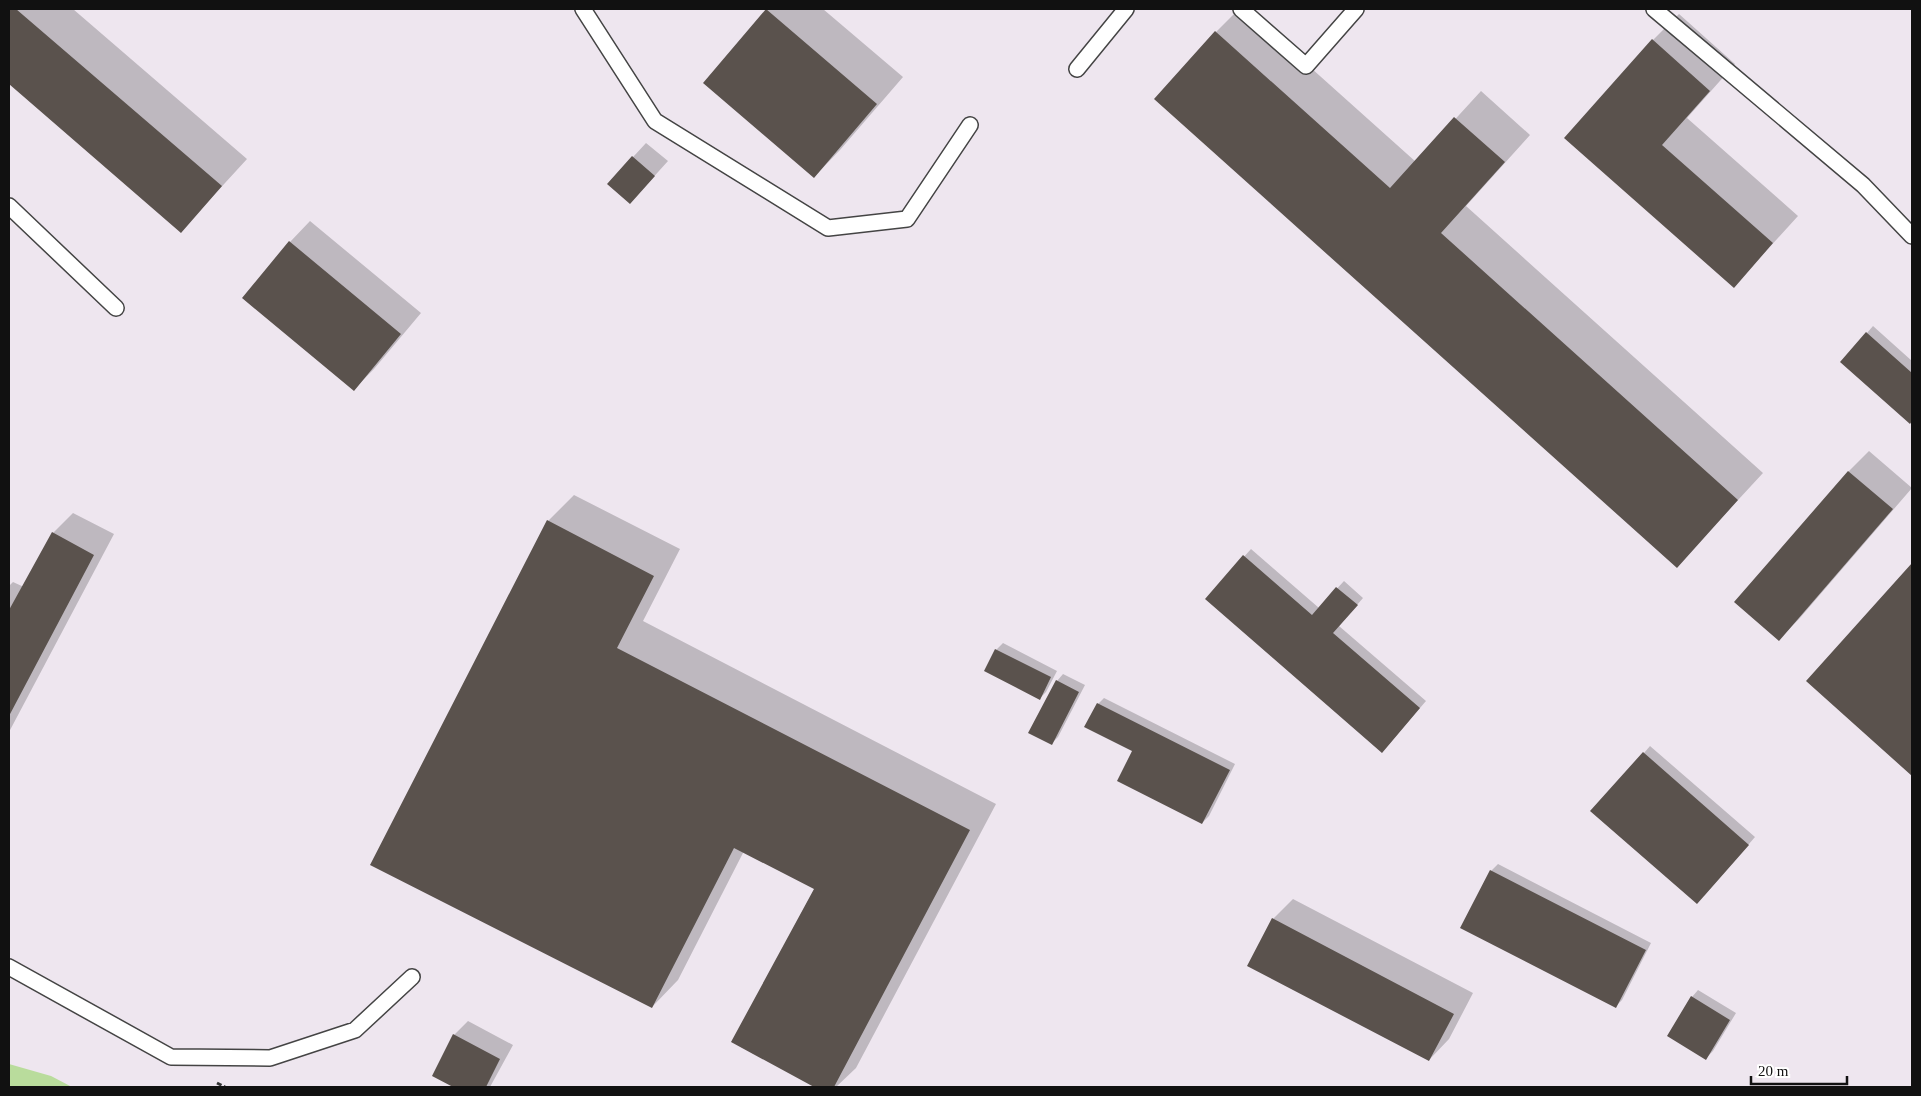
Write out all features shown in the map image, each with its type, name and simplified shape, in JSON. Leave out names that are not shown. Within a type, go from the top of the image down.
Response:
[{"type":"lane","points":[[583,9],[655,121],[828,228],[907,219],[970,125]]},
{"type":"lane","points":[[1077,69],[1126,9]]},
{"type":"lane","points":[[1241,9],[1306,66],[1356,9]]},
{"type":"lane","points":[[1654,9],[1863,185],[1912,236]]},
{"type":"lane","points":[[9,206],[116,308]]},
{"type":"lane","points":[[9,967],[171,1057],[270,1058],[355,1030],[412,976]]},
{"type":"shaded area","points":[[9,9],[1912,9],[1912,1087],[9,1087]]},
{"type":"green space","points":[[9,1064],[51,1076],[72,1087],[9,1087]]},
{"type":"building","points":[[9,9],[16,9],[222,186],[181,233],[9,84]]},
{"type":"building","points":[[766,9],[877,104],[814,178],[703,83]]},
{"type":"building","points":[[1215,31],[1390,188],[1454,117],[1505,162],[1441,233],[1738,500],[1677,568],[1154,99]]},
{"type":"building","points":[[1652,39],[1710,91],[1662,145],[1773,243],[1734,288],[1564,138]]},
{"type":"building","points":[[632,156],[655,176],[630,204],[607,184]]},
{"type":"building","points":[[289,241],[401,334],[354,391],[242,298]]},
{"type":"building","points":[[1866,332],[1912,373],[1912,421],[1910,424],[1840,362]]},
{"type":"building","points":[[1848,471],[1893,509],[1779,641],[1734,602]]},
{"type":"building","points":[[547,520],[654,576],[617,648],[970,830],[834,1087],[814,1087],[731,1042],[814,889],[734,848],[652,1008],[370,865]]},
{"type":"building","points":[[52,532],[94,555],[9,716],[9,610]]},
{"type":"building","points":[[1243,555],[1312,615],[1336,587],[1358,605],[1333,633],[1420,708],[1382,753],[1205,599]]},
{"type":"building","points":[[1912,563],[1912,776],[1806,681]]},
{"type":"building","points":[[995,649],[1051,677],[1040,700],[984,671]]},
{"type":"building","points":[[1056,680],[1079,692],[1052,745],[1028,733]]},
{"type":"building","points":[[1097,703],[1230,770],[1202,824],[1117,781],[1132,751],[1084,727]]},
{"type":"building","points":[[1643,752],[1749,845],[1697,904],[1590,811]]},
{"type":"building","points":[[1490,870],[1646,950],[1616,1008],[1460,928]]},
{"type":"building","points":[[1272,918],[1454,1014],[1429,1061],[1247,966]]},
{"type":"building","points":[[1691,996],[1730,1020],[1706,1060],[1667,1036]]},
{"type":"building","points":[[453,1034],[500,1059],[486,1087],[453,1087],[432,1076]]}]
